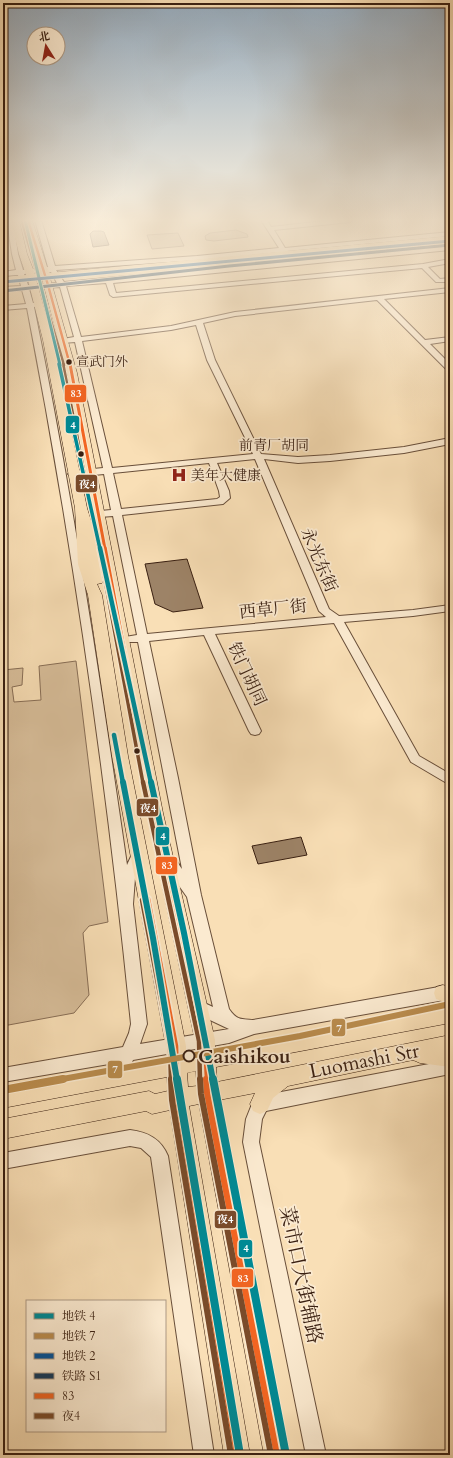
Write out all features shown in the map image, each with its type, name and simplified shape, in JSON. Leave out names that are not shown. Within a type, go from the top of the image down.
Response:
[{"type":"main road","points":[[53,288],[63,340],[72,373],[100,514],[165,857],[205,1040],[207,1093],[277,1455]]},
{"type":"main road","points":[[34,305],[48,340],[73,474],[81,508],[83,556],[90,585],[95,595],[120,756],[176,1046],[178,1066],[178,1099],[237,1455]]},
{"type":"main road","points":[[3,1098],[450,1015]]},
{"type":"main road","name":"Luomashi Str","points":[[3,1129],[149,1101],[152,1104],[450,1044]]},
{"type":"main road","points":[[407,1052],[450,1058]]},
{"type":"main road","points":[[260,1104],[266,1091],[285,1077]]},
{"type":"street","points":[[28,288],[34,305],[92,658],[126,904],[139,1024],[137,1033],[117,1077]]},
{"type":"street","points":[[64,288],[78,339],[144,638],[194,895],[222,1012],[228,1020]]},
{"type":"street","points":[[111,288],[113,296],[197,288]]},
{"type":"street","points":[[63,340],[171,328],[242,313],[450,290]]},
{"type":"street","points":[[379,298],[450,368]]},
{"type":"street","points":[[3,308],[34,305]]},
{"type":"street","name":"永光东街","points":[[199,322],[211,360],[258,456],[324,611],[337,619],[415,760],[450,780]]},
{"type":"street","points":[[424,342],[450,339]]},
{"type":"street","name":"前青厂胡同","points":[[73,474],[258,456],[298,460],[330,458],[404,450],[450,441]]},
{"type":"street","points":[[100,514],[220,502],[225,498],[224,491],[212,461]]},
{"type":"street","name":"西草厂街","points":[[123,640],[413,613],[450,608]]},
{"type":"street","name":"铁门胡同","points":[[208,632],[255,731]]},
{"type":"street","points":[[126,904],[128,878],[140,854]]},
{"type":"street","points":[[165,857],[194,895]]},
{"type":"street","points":[[3,1075],[127,1055],[229,1036],[253,1027],[448,994]]},
{"type":"street","points":[[198,1007],[238,1026],[253,1027]]},
{"type":"street","points":[[104,1058],[133,1039]]},
{"type":"street","points":[[260,1104],[450,1067]]},
{"type":"street","name":"菜市口大街辅路","points":[[260,1104],[254,1119],[251,1142],[316,1455]]},
{"type":"street","points":[[3,1161],[130,1138],[143,1140],[152,1145],[160,1159],[204,1455]]},
{"type":"shaded area","points":[[76,661],[108,922],[89,926],[83,933],[89,995],[74,1013],[3,1026],[3,744],[7,743],[7,716],[3,716],[3,670],[23,668],[22,685],[12,687],[14,702],[41,700],[39,666]]},
{"type":"building","points":[[187,559],[203,608],[173,612],[155,604],[145,564]]},
{"type":"building","points":[[301,837],[307,855],[258,864],[252,846]]},
{"type":"metro line","name":"4","points":[[42,288],[184,933],[286,1455]]},
{"type":"metro line","name":"4","points":[[114,735],[153,938],[240,1455]]},
{"type":"metro line","name":"7","points":[[3,1090],[300,1036],[450,1004]]},
{"type":"rail line","name":"S1","points":[[3,291],[30,288]]},
{"type":"transit line","name":"夜4","points":[[42,288],[66,374],[149,814],[199,1041],[201,1094],[271,1455]]},
{"type":"transit line","name":"83","points":[[49,288],[72,373],[155,813],[205,1040],[207,1093],[277,1455]]},
{"type":"transit line","name":"83","points":[[148,899],[176,1046],[178,1099],[237,1455]]},
{"type":"transit line","name":"夜4","points":[[142,900],[170,1047],[172,1100],[231,1455]]},
{"type":"place","name":"宣武门外","points":[[69,362]]},
{"type":"place","name":"美年大健康","points":[[179,475]]},
{"type":"place","name":"Caishikou","points":[[189,1056]]}]
